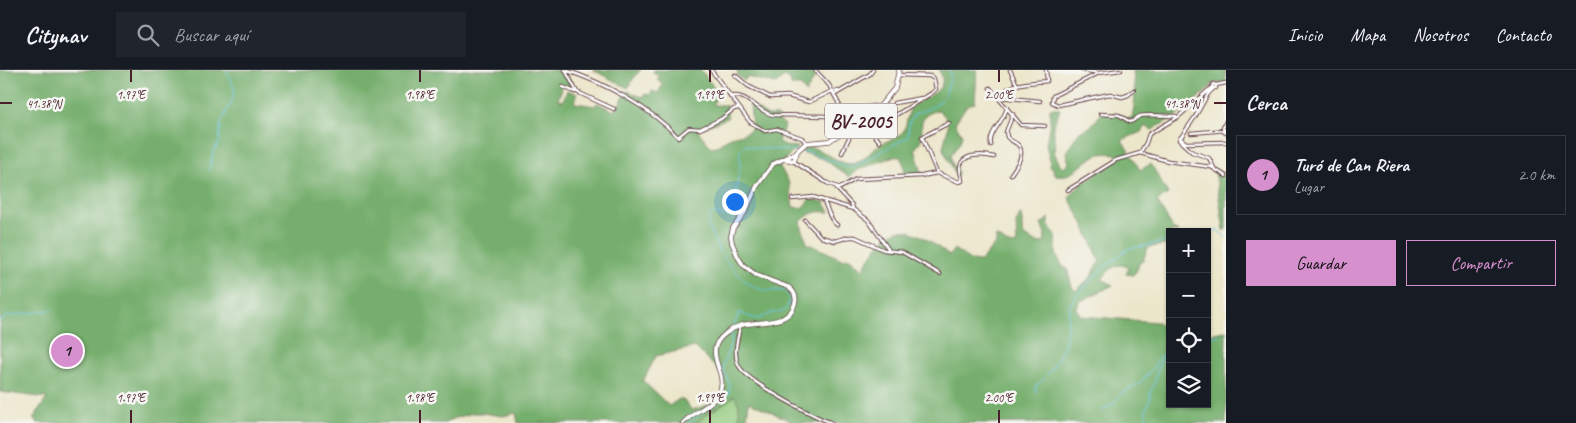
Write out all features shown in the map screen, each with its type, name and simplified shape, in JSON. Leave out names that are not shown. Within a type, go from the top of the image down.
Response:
[{"type":"main road","name":"BV-2005","points":[[683,423],[715,398],[719,392],[721,381],[715,360],[715,348],[720,338],[740,326],[779,319],[790,313],[796,302],[795,296],[790,289],[756,275],[746,268],[738,257],[730,238],[732,228],[745,212],[766,172],[775,163],[791,158],[806,143],[829,141],[879,108],[894,88],[899,70]]},
{"type":"street","points":[[565,70],[577,92]]},
{"type":"street","points":[[565,70],[624,96],[665,124],[679,138],[689,128],[700,129],[726,117],[734,109],[738,108]]},
{"type":"street","points":[[711,70],[750,122],[765,131],[777,130],[802,138],[806,143]]},
{"type":"street","points":[[815,70],[829,85],[852,125],[842,152]]},
{"type":"street","points":[[735,75],[748,86],[770,97],[788,96],[809,102],[838,91],[870,74],[873,70]]},
{"type":"street","points":[[1010,70],[1017,85]]},
{"type":"street","points":[[999,97],[1017,85],[1046,81],[1046,70]]},
{"type":"street","points":[[1082,70],[1099,73]]},
{"type":"street","points":[[1121,70],[1099,73],[1053,96],[1052,102],[1058,105],[1110,94],[1122,97],[1134,90]]},
{"type":"street","points":[[1089,72],[1090,78]]},
{"type":"street","points":[[871,130],[936,89],[934,79],[925,76],[898,75]]},
{"type":"street","points":[[1179,139],[1213,88],[1213,84],[1226,83]]},
{"type":"street","points":[[563,87],[614,109]]},
{"type":"street","points":[[990,88],[1021,125],[1045,126]]},
{"type":"street","points":[[1140,153],[1146,143],[1148,134],[1178,116],[1213,88]]},
{"type":"street","points":[[730,97],[742,96],[765,113],[773,115],[827,116],[873,106],[879,108]]},
{"type":"street","points":[[999,97],[1040,101]]},
{"type":"street","points":[[894,103],[923,98]]},
{"type":"street","points":[[991,145],[990,140],[1004,118],[1006,107]]},
{"type":"street","points":[[1011,174],[1018,162],[1021,150],[1019,145],[1007,137],[1006,132],[1013,114]]},
{"type":"street","points":[[1100,114],[1119,115],[1130,122],[1146,115],[1178,116]]},
{"type":"street","points":[[863,120],[880,142]]},
{"type":"street","points":[[1191,133],[1225,131],[1226,121]]},
{"type":"street","points":[[937,173],[922,137],[949,123]]},
{"type":"street","points":[[1179,139],[1186,143],[1226,142]]},
{"type":"street","points":[[1179,139],[1192,152],[1209,158],[1214,168]]},
{"type":"street","points":[[1068,190],[1116,160],[1140,153],[1165,160],[1214,168],[1226,176]]},
{"type":"street","points":[[835,187],[842,187],[856,179],[922,176],[937,173],[959,182],[962,181],[960,169],[962,162],[974,155],[994,156]]},
{"type":"street","points":[[791,158],[835,187],[852,205],[853,209]]},
{"type":"street","points":[[792,199],[813,197],[853,209],[868,220],[890,252]]},
{"type":"street","points":[[823,200],[828,208],[832,222],[837,225]]},
{"type":"street","points":[[804,220],[821,237],[835,241],[855,237],[890,252],[902,252],[940,274]]},
{"type":"street","points":[[740,326],[736,349],[738,365],[742,370],[756,382],[809,414],[832,423]]},
{"type":"green space","points":[[0,70],[565,70],[575,90],[563,85],[558,100],[563,101],[567,90],[577,94],[575,103],[595,106],[597,103],[614,111],[628,91],[642,97],[645,94],[650,95],[652,91],[658,93],[663,84],[657,80],[659,76],[653,73],[654,70],[701,70],[718,93],[713,105],[726,105],[728,118],[697,130],[711,147],[718,145],[726,139],[746,133],[752,128],[750,104],[768,116],[778,116],[779,121],[785,125],[778,141],[784,146],[798,147],[779,165],[789,183],[793,207],[802,208],[810,199],[824,202],[830,212],[814,213],[800,222],[807,243],[842,259],[850,258],[863,269],[881,242],[891,234],[903,230],[925,238],[949,256],[954,249],[970,260],[981,261],[996,243],[996,237],[1010,244],[1014,245],[1017,243],[1016,223],[1020,215],[1022,216],[1024,236],[1035,242],[1044,243],[1045,235],[1041,224],[1049,218],[1048,225],[1056,235],[1056,255],[1064,268],[1067,268],[1072,287],[1076,291],[1090,278],[1100,261],[1084,225],[1069,198],[1080,184],[1118,160],[1116,154],[1098,155],[1067,175],[1056,175],[1053,172],[1054,169],[1049,166],[1050,162],[1046,144],[1050,122],[1050,108],[1059,108],[1060,110],[1053,126],[1054,152],[1060,165],[1064,168],[1069,163],[1066,152],[1079,132],[1090,127],[1102,113],[1119,114],[1128,119],[1132,117],[1135,94],[1133,70],[1226,70],[1226,83],[1213,83],[1210,88],[1178,115],[1152,130],[1145,126],[1141,132],[1122,140],[1140,170],[1151,164],[1168,194],[1157,201],[1172,228],[1166,228],[1166,245],[1149,247],[1143,261],[1140,262],[1133,275],[1126,274],[1129,268],[1125,266],[1114,267],[1102,279],[1113,285],[1079,302],[1077,309],[1081,316],[1158,322],[1166,329],[1166,408],[1211,408],[1211,333],[1226,331],[1226,423],[790,423],[789,420],[749,402],[746,423],[737,423],[739,409],[738,402],[734,396],[696,423],[518,423],[516,413],[503,416],[473,413],[445,423],[37,423],[33,419],[47,398],[0,392]],"holes":[[[695,347],[723,375],[723,390],[717,400],[692,410],[683,400],[679,399],[669,406],[643,381],[656,356]]]},
{"type":"green space","points":[[593,70],[641,70],[628,88]]},
{"type":"green space","points":[[736,70],[814,70],[817,73],[806,93],[801,86],[792,86],[789,78],[784,77],[776,84],[748,77],[744,81],[737,75],[738,71]]},
{"type":"green space","points":[[939,70],[977,70],[975,103],[967,105],[955,123],[962,135],[960,142],[951,155],[952,163],[958,172],[957,177],[943,149],[948,123],[943,114],[938,110],[925,116],[923,119],[920,142],[915,149],[921,174],[905,174],[904,165],[900,157],[894,156],[858,170],[849,177],[824,159],[802,152],[805,147],[812,148],[849,164],[859,162],[878,146],[902,133],[911,108],[934,94],[942,84]]},
{"type":"green space","points":[[1215,171],[1226,178],[1226,230],[1224,230]]},
{"type":"green space","points":[[734,396],[738,402],[739,409],[737,423],[696,423],[705,416]]},
{"type":"waterway","points":[[209,170],[213,153],[219,142],[221,122],[235,91],[227,70]]},
{"type":"waterway","points":[[800,151],[808,152],[847,167],[853,167],[908,137],[909,123],[914,114],[930,108],[941,101],[944,96],[951,73],[948,70]]},
{"type":"waterway","points":[[720,253],[709,227],[709,216],[713,213],[723,216],[731,212],[740,166],[740,150],[746,145],[757,148],[796,151]]},
{"type":"waterway","points":[[1211,232],[1217,230],[1226,237]]},
{"type":"waterway","points":[[1047,375],[1065,344],[1070,304],[1080,291],[1103,268],[1128,249],[1166,242]]},
{"type":"waterway","points":[[722,255],[739,276],[756,288],[765,291],[783,291],[789,298],[788,306],[785,310],[761,318],[752,318],[739,313],[733,328]]},
{"type":"waterway","points":[[0,321],[8,316],[52,310]]},
{"type":"waterway","points":[[688,423],[729,393],[730,384],[722,369],[731,343],[732,332]]},
{"type":"waterway","points":[[1211,337],[1226,334]]},
{"type":"waterway","points":[[1100,412],[1114,403],[1121,394],[1140,383],[1154,367],[1159,357],[1166,353]]},
{"type":"waterway","points":[[1143,423],[1146,419],[1150,392],[1155,383],[1156,374],[1164,354]]},
{"type":"waterway","points":[[1036,392],[1035,387],[1045,378]]},
{"type":"place","name":"Turó de Can Riera","points":[[67,351]]}]
